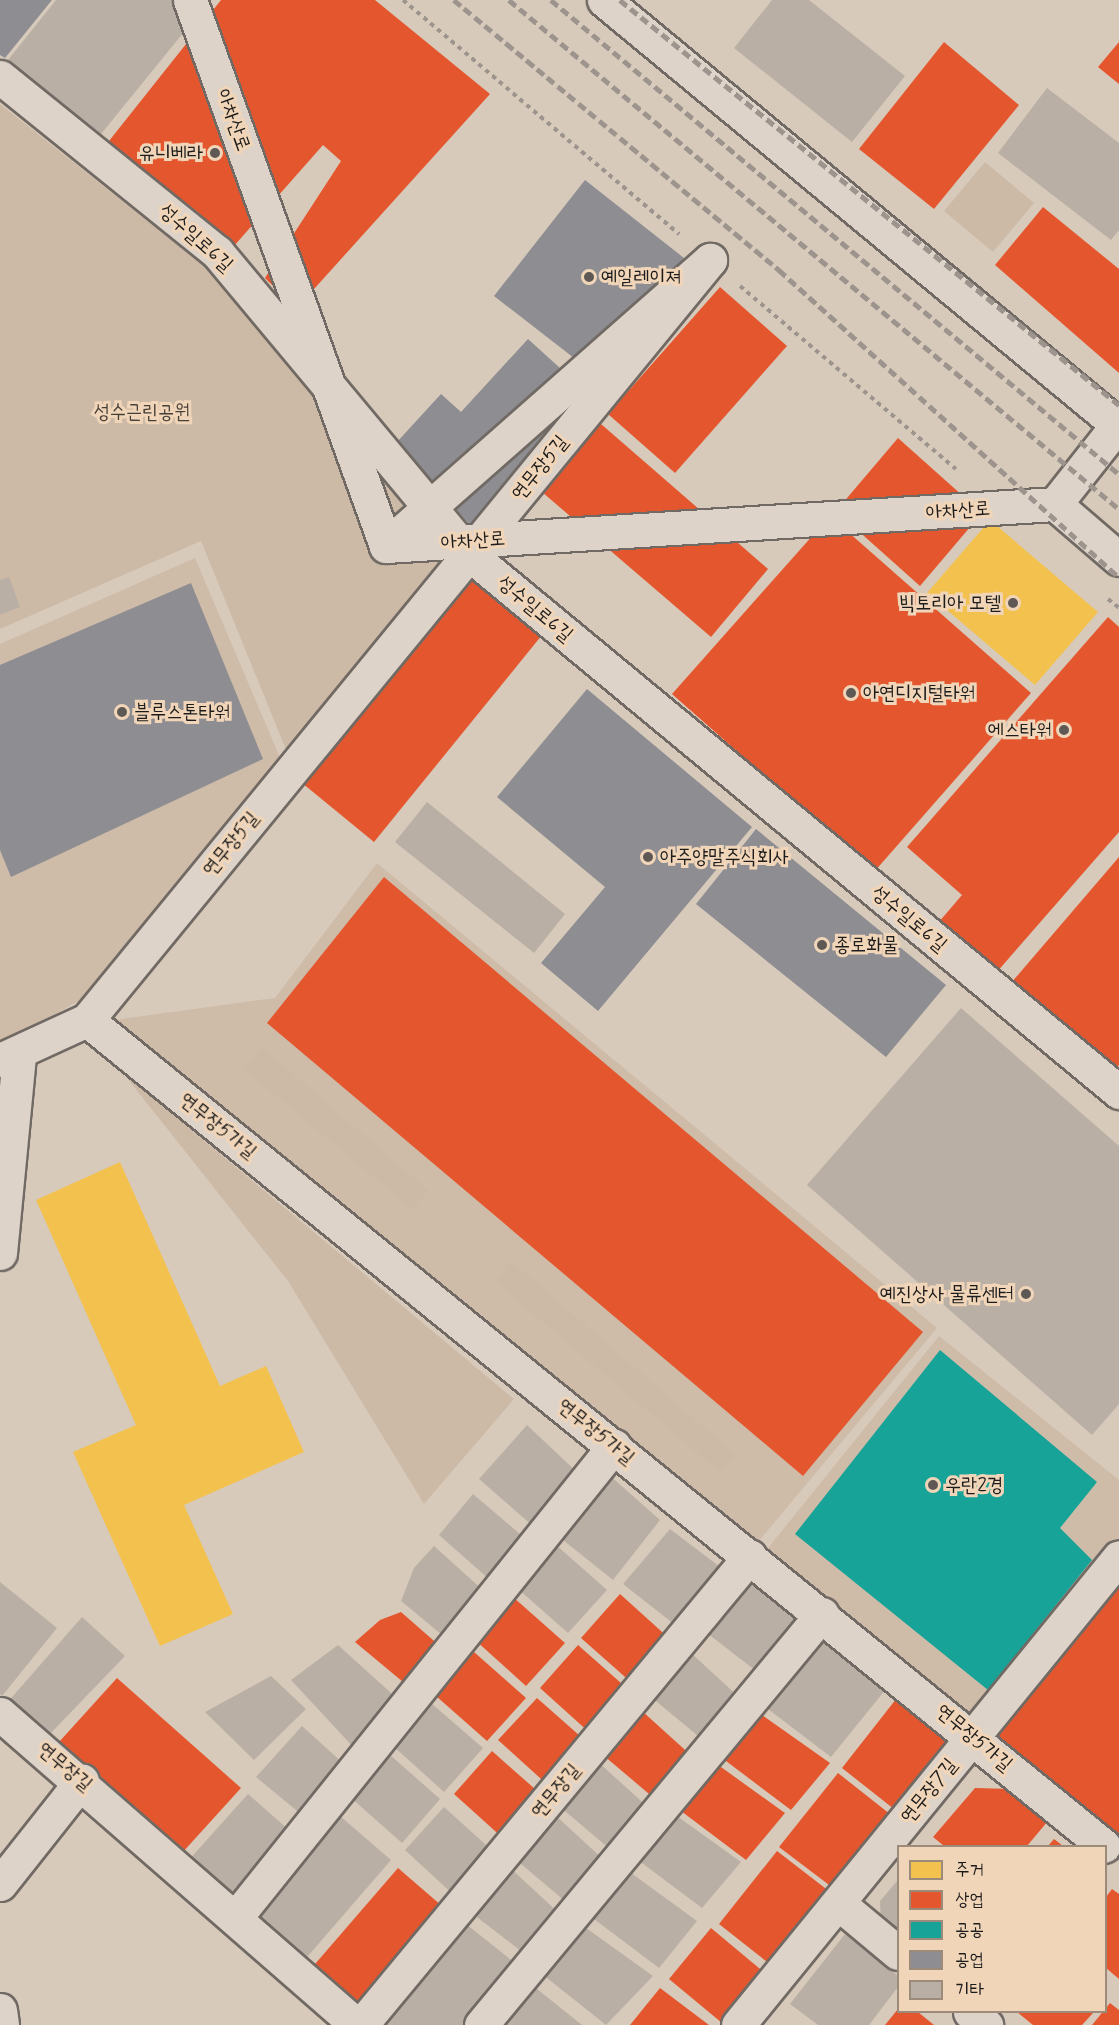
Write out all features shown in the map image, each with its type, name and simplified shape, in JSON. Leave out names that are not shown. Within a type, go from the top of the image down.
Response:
[{"type":"street","name":"아차산로","points":[[190,0],[386,546],[1055,504]]},
{"type":"street","points":[[603,0],[1119,425],[1055,504],[1119,559]]},
{"type":"street","name":"성수일로6길","points":[[0,77],[217,252],[469,554],[1119,1092]]},
{"type":"street","name":"연무장5길","points":[[386,546],[710,261]]},
{"type":"street","name":"연무장5길","points":[[10,1057],[87,1020],[710,261]]},
{"type":"street","name":"연무장5가길","points":[[87,1020],[973,1736],[1103,1845]]},
{"type":"street","points":[[0,1253],[10,1057]]},
{"type":"street","points":[[236,1917],[614,1446]]},
{"type":"street","name":"연무장길","points":[[361,2025],[750,1556]]},
{"type":"street","name":"연무장7길","points":[[738,2025],[1119,1557]]},
{"type":"street","points":[[481,2025],[822,1614]]},
{"type":"street","name":"연무장길","points":[[0,1713],[82,1780],[356,2025]]},
{"type":"street","points":[[0,1884],[82,1780]]},
{"type":"street","name":"연무장5가길","points":[[1107,1849],[1119,1860]]},
{"type":"street","points":[[838,1903],[897,1952]]},
{"type":"street","points":[[0,2010],[2,2025]]},
{"type":"street","points":[[971,2013],[986,2025]]},
{"type":"path","points":[[403,0],[963,475]]},
{"type":"path","points":[[1102,594],[1119,608]]},
{"type":"shaded area","points":[[195,558],[281,760],[80,1000],[0,1045],[0,644]]},
{"type":"shaded area","points":[[377,863],[937,1328],[748,1554],[114,1020],[275,998]]},
{"type":"shaded area","points":[[939,1336],[1119,1480],[1119,1541],[974,1722],[764,1553]]},
{"type":"green space","name":"성수근린공원","points":[[0,104],[204,266],[452,552],[289,757],[201,541],[0,629]]},
{"type":"green space","points":[[985,162],[1034,203],[993,252],[944,211]]},
{"type":"green space","points":[[262,1047],[428,1190],[413,1210],[244,1069]]},
{"type":"green space","points":[[123,1073],[514,1399],[424,1504],[288,1281]]},
{"type":"green space","points":[[511,1261],[735,1454],[721,1473],[494,1281]]},
{"type":"building: 주거","name":"빅토리아 모텔","points":[[990,520],[1098,612],[1035,685],[927,593]]},
{"type":"building: 주거","points":[[120,1162],[220,1386],[266,1366],[304,1452],[184,1505],[233,1614],[160,1646],[73,1452],[136,1425],[36,1200]]},
{"type":"building: 상업","name":"유니베라","points":[[221,0],[375,0],[490,94],[296,309],[265,278],[341,161],[323,145],[234,246],[105,146]]},
{"type":"building: 상업","points":[[944,42],[1019,105],[934,209],[859,149]]},
{"type":"building: 상업","points":[[1119,42],[1119,84],[1098,67]]},
{"type":"building: 상업","points":[[1043,207],[1119,269],[1119,373],[995,265]]},
{"type":"building: 상업","points":[[720,287],[787,346],[675,473],[608,414]]},
{"type":"building: 상업","points":[[601,424],[768,569],[711,637],[542,492]]},
{"type":"building: 상업","points":[[898,438],[982,513],[920,586],[836,511]]},
{"type":"building: 상업","name":"아연디지털타워","points":[[830,516],[1031,693],[874,872],[672,694]]},
{"type":"building: 상업","points":[[469,577],[542,635],[374,842],[302,783]]},
{"type":"building: 상업","name":"에스타워","points":[[1108,617],[1119,627],[1119,832],[996,973],[938,923],[962,895],[907,847]]},
{"type":"building: 상업","points":[[1119,857],[1119,1065],[1114,1071],[1011,983]]},
{"type":"building: 상업","points":[[384,877],[923,1332],[803,1476],[267,1023]]},
{"type":"building: 상업","points":[[1119,1583],[1119,1848],[988,1735]]},
{"type":"building: 상업","points":[[620,1594],[671,1640],[633,1684],[581,1638]]},
{"type":"building: 상업","points":[[513,1597],[565,1643],[526,1686],[475,1640]]},
{"type":"building: 상업","points":[[401,1612],[441,1647],[409,1687],[355,1642],[380,1620]]},
{"type":"building: 상업","points":[[578,1645],[630,1691],[591,1734],[540,1688]]},
{"type":"building: 상업","points":[[474,1652],[526,1698],[487,1741],[436,1696]]},
{"type":"building: 상업","points":[[117,1678],[241,1788],[182,1853],[59,1742]]},
{"type":"building: 상업","points":[[900,1694],[957,1739],[899,1813],[842,1768]]},
{"type":"building: 상업","points":[[537,1698],[588,1743],[550,1787],[498,1740]]},
{"type":"building: 상업","points":[[642,1711],[694,1758],[655,1799],[603,1755]]},
{"type":"building: 상업","points":[[759,1713],[830,1763],[791,1810],[722,1758]]},
{"type":"building: 상업","points":[[492,1751],[544,1797],[505,1840],[454,1794]]},
{"type":"building: 상업","points":[[714,1762],[785,1813],[746,1860],[677,1808]]},
{"type":"building: 상업","points":[[838,1773],[895,1818],[837,1891],[779,1847]]},
{"type":"building: 상업","points":[[975,1788],[1011,1789],[1048,1821],[1028,1845],[943,1845],[933,1837]]},
{"type":"building: 상업","points":[[1054,1839],[1062,1845],[1049,1845]]},
{"type":"building: 상업","points":[[777,1851],[834,1895],[776,1969],[719,1924]]},
{"type":"building: 상업","points":[[398,1868],[449,1912],[360,2014],[309,1971]]},
{"type":"building: 상업","points":[[1112,1889],[1119,1894],[1119,1979],[1107,1969],[1107,1896]]},
{"type":"building: 상업","points":[[711,1928],[765,1973],[722,2023],[669,1979]]},
{"type":"building: 상업","points":[[660,1988],[709,2025],[630,2025]]},
{"type":"building: 상업","points":[[1110,2003],[1119,2010],[1119,2025],[1092,2025],[1102,2013],[1107,2013],[1107,2007]]},
{"type":"building: 상업","points":[[897,2010],[897,2013],[919,2013],[934,2025],[885,2025]]},
{"type":"building: 상업","points":[[1018,2013],[1093,2013],[1082,2025],[1033,2025]]},
{"type":"building: 공공","points":[[940,1350],[1097,1482],[1060,1528],[1092,1560],[988,1690],[795,1534]]},
{"type":"building: 공업","points":[[0,0],[52,0],[5,58],[0,55]]},
{"type":"building: 공업","name":"예일레이져","points":[[585,180],[684,258],[592,372],[494,296]]},
{"type":"building: 공업","points":[[528,339],[582,388],[473,528],[396,443],[441,394],[461,412]]},
{"type":"building: 공업","name":"블루스톤타워","points":[[191,583],[263,759],[11,877],[0,850],[0,665]]},
{"type":"building: 공업","name":"아주양말주식회사","points":[[587,689],[752,827],[598,1011],[541,963],[605,887],[497,797]]},
{"type":"building: 공업","name":"종로화물","points":[[756,829],[946,985],[886,1057],[696,904]]},
{"type":"building: 기타","points":[[56,0],[210,0],[101,134],[8,60]]},
{"type":"building: 기타","points":[[772,0],[809,0],[905,76],[852,142],[734,48]]},
{"type":"building: 기타","points":[[1047,88],[1119,143],[1119,230],[1111,240],[998,153]]},
{"type":"building: 기타","points":[[9,577],[20,607],[0,615],[0,580]]},
{"type":"building: 기타","points":[[427,802],[565,914],[534,953],[395,842]]},
{"type":"building: 기타","name":"예진상사 물류센터","points":[[961,1008],[1119,1146],[1119,1404],[1092,1435],[807,1185]]},
{"type":"building: 기타","points":[[527,1425],[580,1475],[534,1527],[479,1479]]},
{"type":"building: 기타","points":[[608,1474],[660,1520],[613,1580],[558,1536]]},
{"type":"building: 기타","points":[[473,1494],[527,1540],[489,1579],[439,1535]]},
{"type":"building: 기타","points":[[670,1529],[728,1573],[679,1628],[623,1584]]},
{"type":"building: 기타","points":[[555,1544],[607,1590],[568,1633],[517,1588]]},
{"type":"building: 기타","points":[[434,1546],[485,1592],[447,1639],[401,1601],[414,1568]]},
{"type":"building: 기타","points":[[750,1574],[809,1618],[760,1674],[703,1630]]},
{"type":"building: 기타","points":[[0,1582],[57,1628],[2,1696],[0,1694]]},
{"type":"building: 기타","points":[[82,1617],[125,1656],[46,1738],[6,1704]]},
{"type":"building: 기타","points":[[819,1638],[886,1689],[831,1757],[764,1706]]},
{"type":"building: 기타","points":[[338,1645],[401,1702],[355,1749],[291,1680]]},
{"type":"building: 기타","points":[[690,1652],[742,1700],[703,1740],[651,1697]]},
{"type":"building: 기타","points":[[271,1676],[306,1709],[254,1760],[205,1712]]},
{"type":"building: 기타","points":[[431,1703],[483,1748],[444,1792],[392,1745]]},
{"type":"building: 기타","points":[[302,1726],[345,1765],[302,1815],[256,1777]]},
{"type":"building: 기타","points":[[389,1754],[440,1799],[402,1843],[350,1797]]},
{"type":"building: 기타","points":[[598,1762],[650,1809],[611,1850],[559,1806]]},
{"type":"building: 기타","points":[[248,1794],[290,1831],[233,1899],[187,1862]]},
{"type":"building: 기타","points":[[444,1807],[495,1853],[456,1897],[405,1850]]},
{"type":"building: 기타","points":[[670,1811],[741,1862],[702,1908],[634,1857]]},
{"type":"building: 기타","points":[[553,1813],[605,1861],[566,1902],[514,1858]]},
{"type":"building: 기타","points":[[340,1816],[391,1860],[302,1963],[251,1919]]},
{"type":"building: 기타","points":[[508,1866],[560,1914],[525,1954],[469,1911]]},
{"type":"building: 기타","points":[[627,1870],[697,1921],[659,1968],[590,1916]]},
{"type":"building: 기타","points":[[897,1881],[897,1937],[881,1922],[880,1901]]},
{"type":"building: 기타","points":[[461,1920],[525,1971],[475,2025],[372,2025]]},
{"type":"building: 기타","points":[[582,1925],[653,1976],[606,2025],[542,1974]]},
{"type":"building: 기타","points":[[845,1934],[897,1975],[897,1988],[869,2025],[818,2025],[790,2004]]},
{"type":"building: 기타","points":[[532,1985],[582,2025],[496,2025]]},
{"type":"railway","points":[[454,0],[779,270],[1119,577]]},
{"type":"railway","points":[[509,0],[1119,509]]},
{"type":"railway","points":[[551,0],[1119,474]]},
{"type":"railway","points":[[620,0],[1119,405]]},
{"type":"place","name":"유니베라","points":[[215,153]]},
{"type":"place","name":"예일레이져","points":[[589,277]]},
{"type":"place","name":"빅토리아 모텔","points":[[1013,603]]},
{"type":"place","name":"아연디지털타워","points":[[851,693]]},
{"type":"place","name":"블루스톤타워","points":[[122,712]]},
{"type":"place","name":"에스타워","points":[[1064,730]]},
{"type":"place","name":"아주양말주식회사","points":[[648,857]]},
{"type":"place","name":"종로화물","points":[[822,945]]},
{"type":"place","name":"예진상사 물류센터","points":[[1026,1294]]},
{"type":"place","name":"우란2경","points":[[933,1485]]}]
